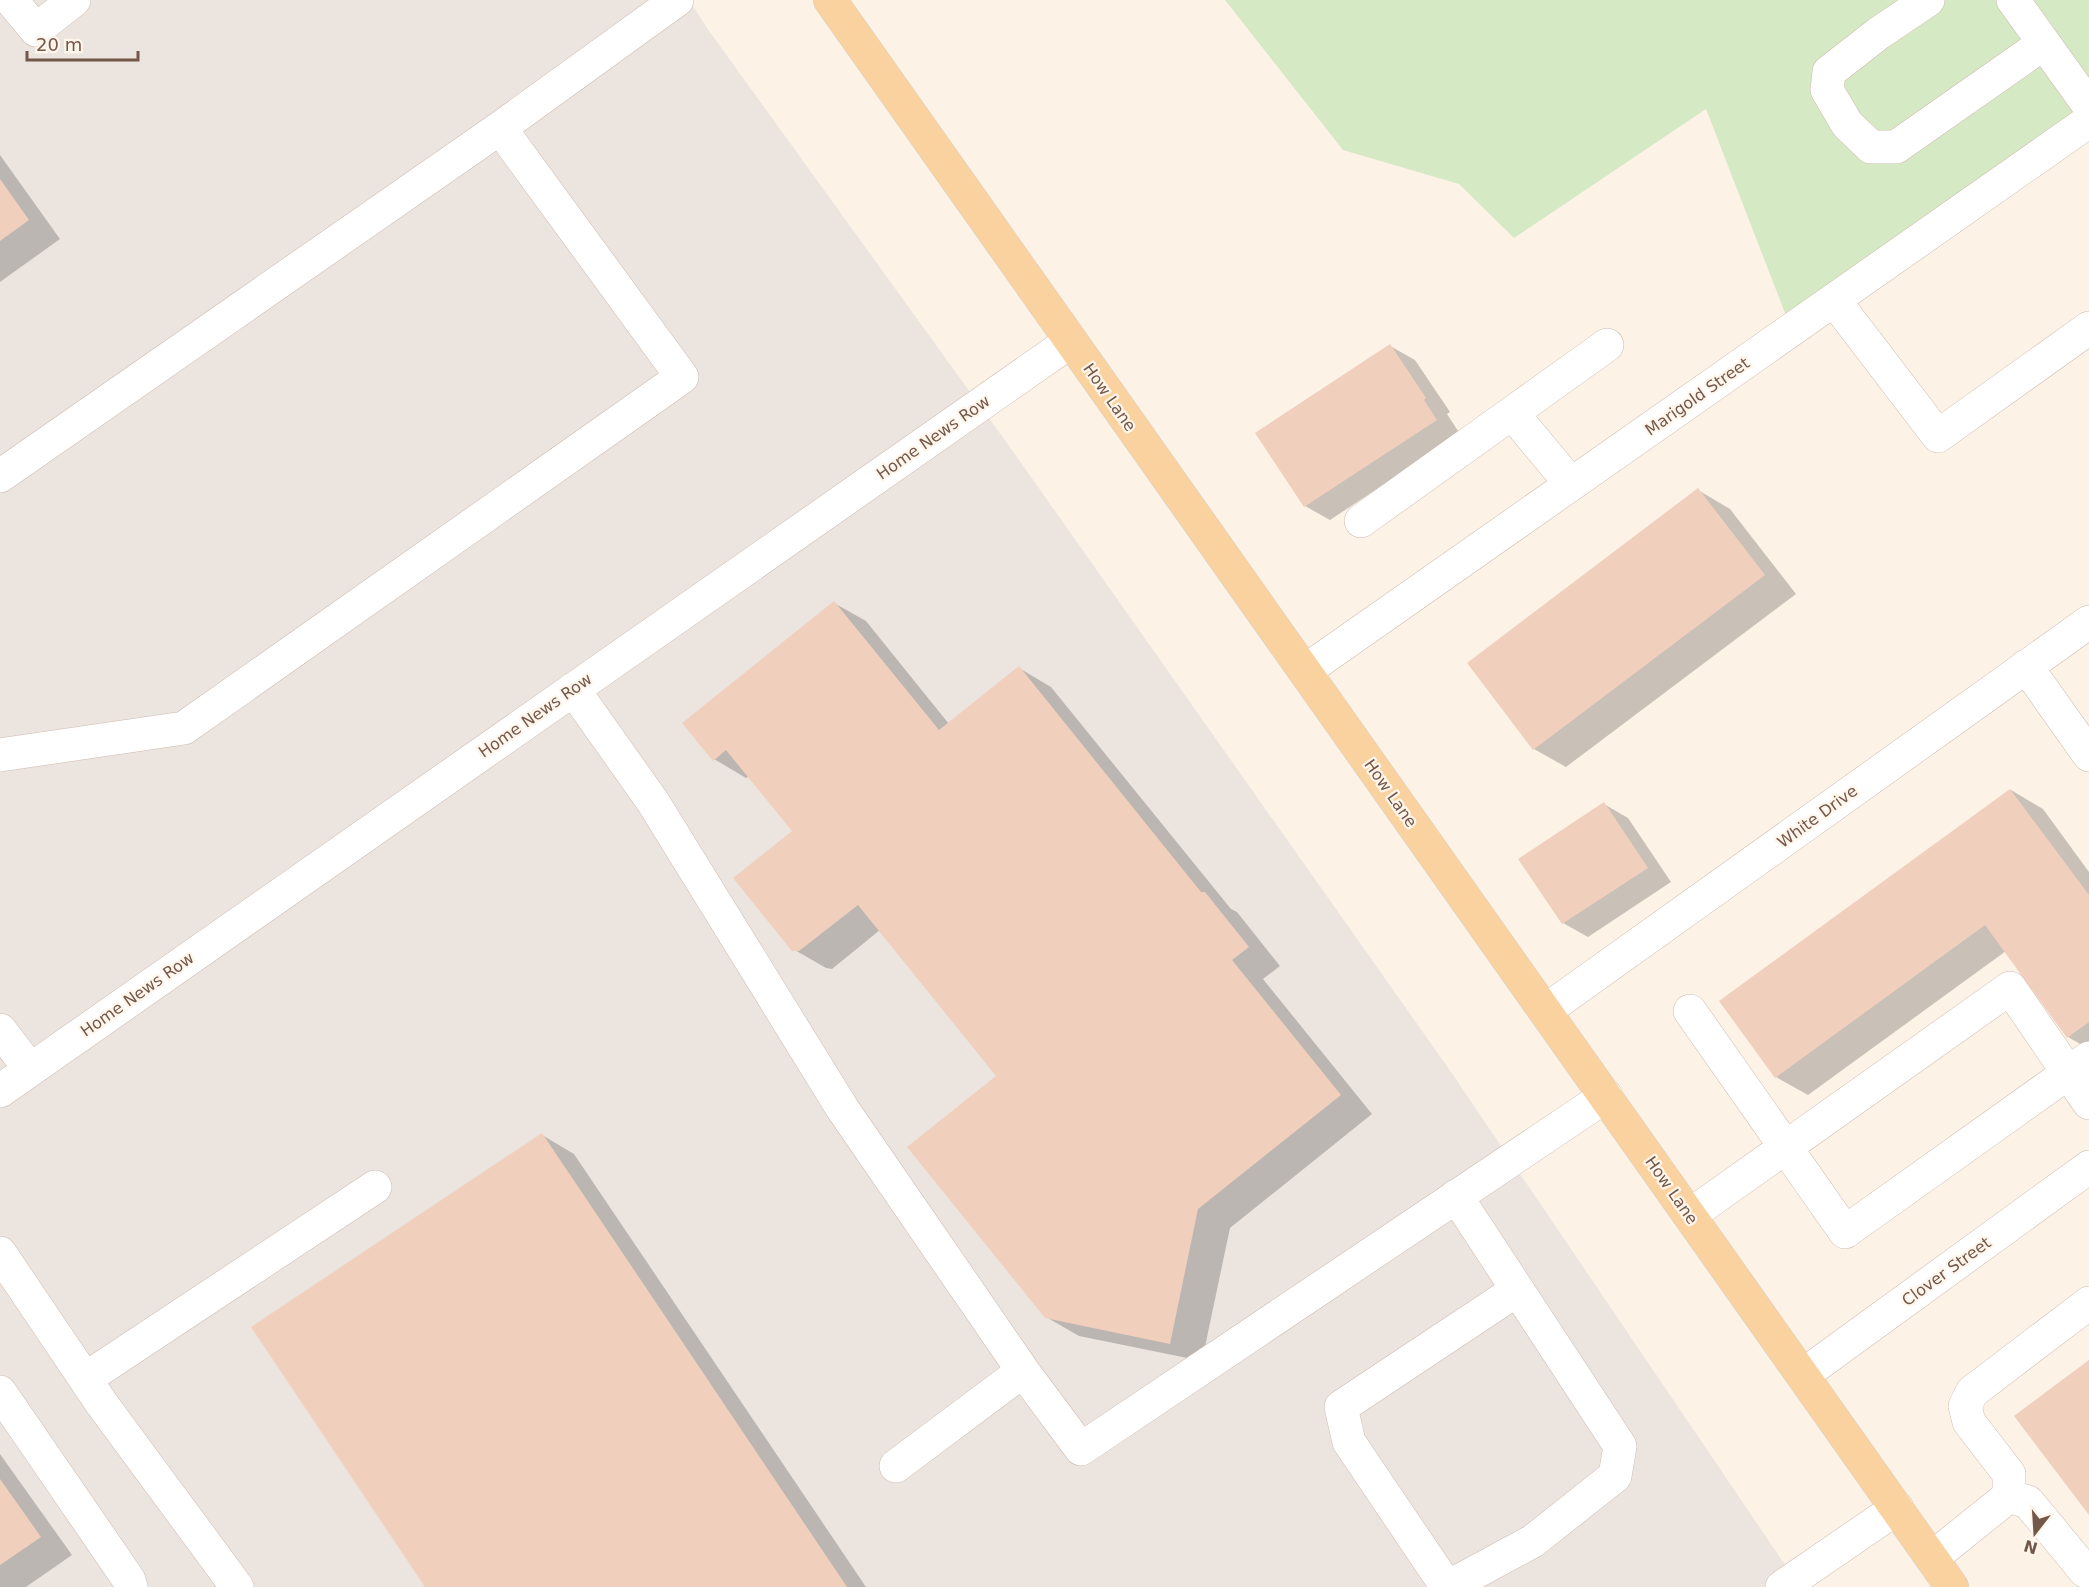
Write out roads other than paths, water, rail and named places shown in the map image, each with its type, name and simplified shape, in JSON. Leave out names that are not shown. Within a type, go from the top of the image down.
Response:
[{"type":"main road","name":"How Lane","points":[[830,0],[1952,1587]]},
{"type":"street","points":[[11,0],[36,30],[74,0]]},
{"type":"street","points":[[0,476],[500,128],[676,0]]},
{"type":"street","points":[[1928,0],[1879,33],[1829,72],[1827,90],[1847,124],[1871,147],[1896,147],[2043,44]]},
{"type":"street","points":[[2013,0],[2089,106]]},
{"type":"street","name":"Marigold Street","points":[[1305,671],[2089,121]]},
{"type":"street","points":[[0,755],[184,728],[682,377],[500,128]]},
{"type":"street","points":[[1834,300],[1938,436],[2089,328]]},
{"type":"street","name":"Home News Row","points":[[0,1091],[1071,341]]},
{"type":"street","points":[[1361,521],[1607,345]]},
{"type":"street","points":[[1512,413],[1571,484]]},
{"type":"street","name":"White Drive","points":[[1545,1011],[2089,622]]},
{"type":"street","points":[[2026,666],[2089,755]]},
{"type":"street","points":[[573,689],[653,802],[842,1108],[1023,1371],[1081,1449],[1606,1096]]},
{"type":"street","points":[[1689,1215],[2010,988],[2078,1066],[2089,1103]]},
{"type":"street","points":[[1690,1011],[1845,1232],[2078,1066]]},
{"type":"street","points":[[0,1030],[30,1069]]},
{"type":"street","name":"Clover Street","points":[[1803,1375],[2089,1167]]},
{"type":"street","points":[[85,1379],[375,1187]]},
{"type":"street","points":[[1456,1196],[1620,1446],[1615,1476],[1533,1541],[1447,1587],[1348,1442],[1341,1407],[1517,1290]]},
{"type":"street","points":[[0,1253],[85,1379],[237,1587]]},
{"type":"street","points":[[2009,1496],[2009,1474],[1969,1422],[1965,1406],[1972,1392],[2089,1303]]},
{"type":"street","points":[[896,1466],[1023,1371]]},
{"type":"street","points":[[0,1392],[129,1580],[131,1587]]},
{"type":"street","points":[[1932,1558],[2009,1496]]},
{"type":"street","points":[[2009,1496],[2028,1502],[2089,1573]]},
{"type":"street","points":[[1782,1587],[1897,1508]]}]
